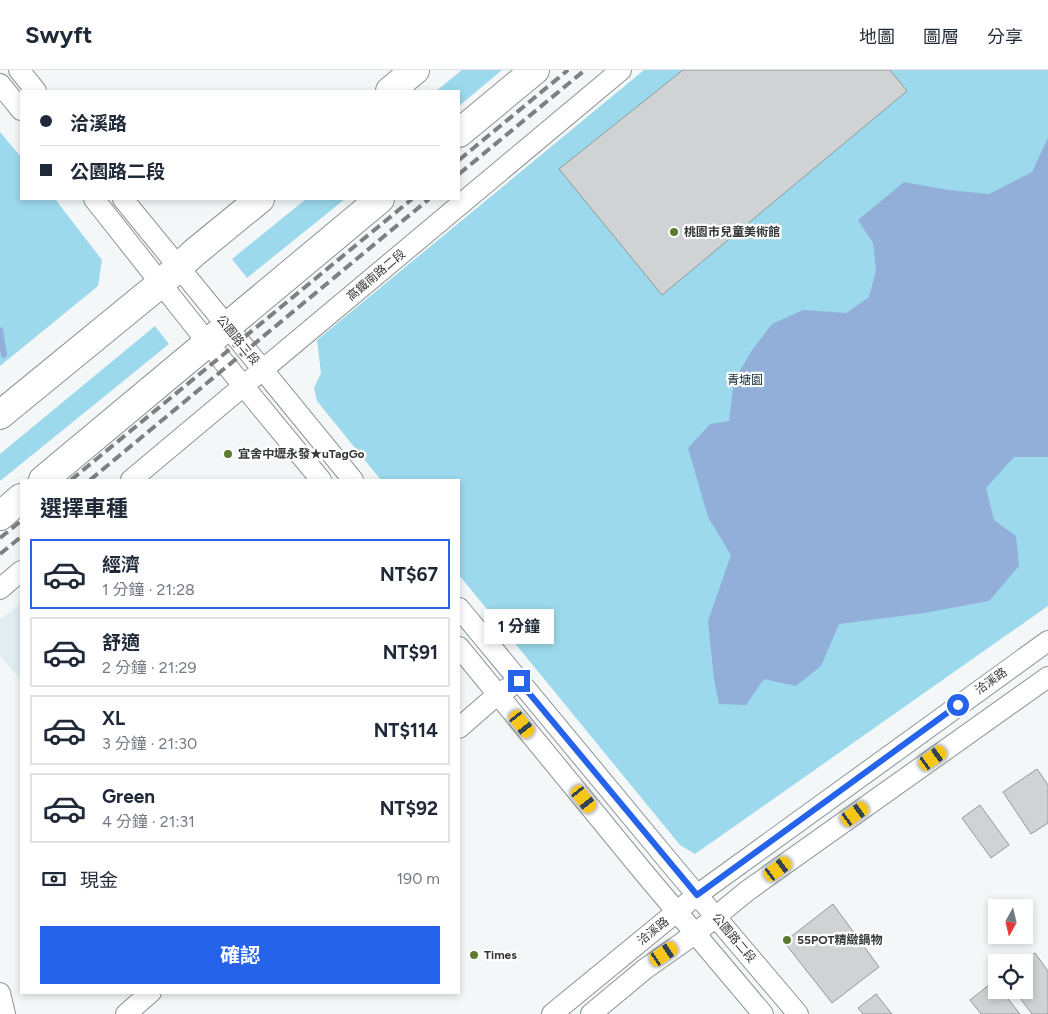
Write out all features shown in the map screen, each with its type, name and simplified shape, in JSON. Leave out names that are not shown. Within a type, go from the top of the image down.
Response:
[{"type":"street","points":[[19,70],[35,90]]},
{"type":"street","points":[[391,90],[416,70]]},
{"type":"street","points":[[460,132],[535,70]]},
{"type":"street","name":"高鐵南路二段","points":[[132,479],[621,70]]},
{"type":"street","points":[[0,84],[20,109]]},
{"type":"street","name":"公園路二段","points":[[95,200],[139,254],[169,276]]},
{"type":"street","name":"公園路二段","points":[[124,200],[169,276],[217,335],[244,386],[320,479]]},
{"type":"street","points":[[0,415],[259,200]]},
{"type":"street","points":[[44,479],[379,200]]},
{"type":"street","name":"公園路二段","points":[[217,335],[262,370],[352,479]]},
{"type":"street","points":[[0,516],[20,499]]},
{"type":"street","points":[[0,589],[20,573]]},
{"type":"street","name":"公園路二段","points":[[460,609],[798,1014]]},
{"type":"street","name":"洽溪路","points":[[552,1014],[697,895],[1048,641]]},
{"type":"street","name":"公園路二段","points":[[460,648],[763,1014]]},
{"type":"street","name":"洽溪路","points":[[591,1014],[645,969],[696,933],[746,891],[1048,677]]},
{"type":"street","points":[[460,727],[498,694],[519,681]]},
{"type":"street","points":[[0,993],[5,1014]]},
{"type":"street","points":[[126,1014],[149,994]]},
{"type":"shaded area","points":[[1048,138],[1048,457],[1014,457],[986,488],[994,520],[1016,536],[1019,566],[989,601],[924,613],[839,624],[821,666],[796,686],[764,679],[746,705],[719,704],[714,679],[708,621],[731,555],[708,517],[688,448],[710,424],[729,421],[734,381],[752,350],[772,324],[803,310],[846,313],[869,297],[876,270],[873,243],[858,220],[904,182],[948,190],[989,194],[1032,172]]},
{"type":"shaded area","points":[[20,604],[20,679],[0,656],[0,620]]},
{"type":"green space","points":[[462,70],[502,70],[460,105],[460,90],[437,90]]},
{"type":"green space","name":"青塘園","points":[[644,70],[1048,70],[1048,606],[695,854],[680,845],[460,576],[460,479],[380,479],[317,401],[314,388],[321,373],[317,340]]},
{"type":"green space","points":[[0,132],[20,156],[20,200],[56,200],[102,260],[98,286],[0,366]]},
{"type":"green space","points":[[305,200],[344,200],[247,278],[232,259]]},
{"type":"green space","points":[[155,326],[169,344],[0,481],[0,454]]},
{"type":"building","name":"桃園市兒童美術館","points":[[683,70],[890,70],[907,91],[662,295],[559,169]]},
{"type":"building","points":[[1037,769],[1048,785],[1048,823],[1031,834],[1003,792]]},
{"type":"building","points":[[980,805],[1009,845],[991,858],[962,818]]},
{"type":"building","points":[[833,904],[879,967],[832,1003],[784,942]]},
{"type":"building","points":[[1035,953],[1048,971],[1048,1014],[1032,1014],[1021,999],[1033,999],[1033,954]]},
{"type":"building","points":[[988,986],[988,999],[1008,999],[1020,1014],[981,1014],[970,1000]]},
{"type":"building","points":[[876,994],[892,1014],[863,1014],[858,1008]]},
{"type":"waterway","points":[[0,330],[4,355]]},
{"type":"railway","points":[[460,159],[568,70]]},
{"type":"railway","points":[[460,173],[585,70]]},
{"type":"railway","points":[[72,479],[411,200]]},
{"type":"railway","points":[[91,479],[428,200]]},
{"type":"railway","points":[[0,538],[20,522]]},
{"type":"railway","points":[[0,554],[20,538]]},
{"type":"place","name":"桃園市兒童美術館","points":[[674,232]]},
{"type":"place","name":"宜舍中壢永發★uTagGo","points":[[228,454]]},
{"type":"place","name":"55POT精緻鍋物","points":[[787,940]]},
{"type":"place","name":"Times","points":[[474,955]]},
{"type":"route","points":[[519,681],[697,895],[958,705]]}]
